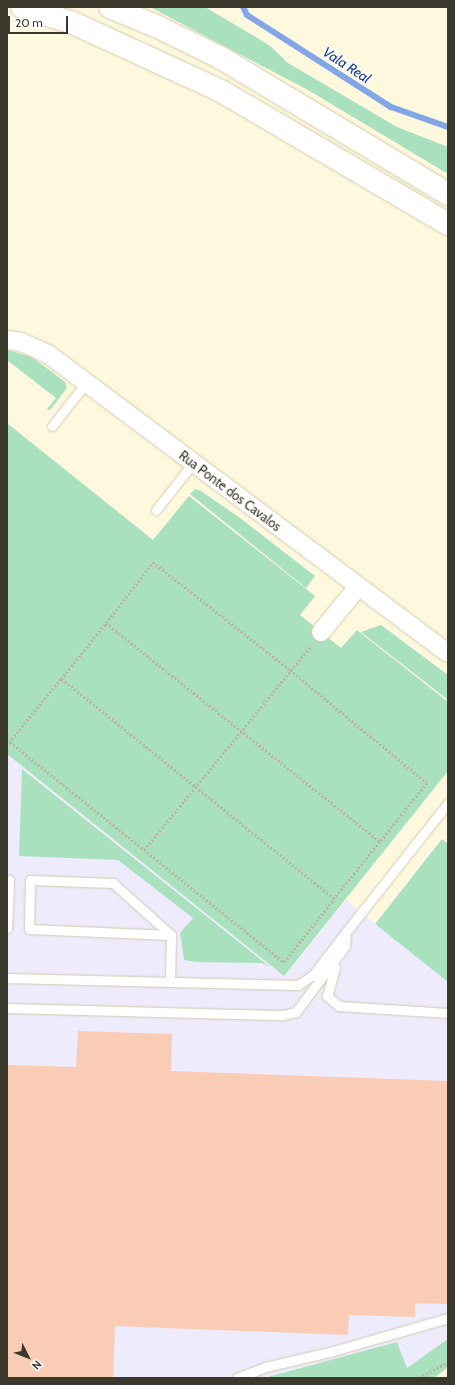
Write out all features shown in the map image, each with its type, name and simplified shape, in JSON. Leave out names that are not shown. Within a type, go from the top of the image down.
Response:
[{"type":"highway","points":[[22,7],[73,23],[221,91],[448,224]]},
{"type":"highway","points":[[110,7],[158,27],[221,58],[448,194]]},
{"type":"street","name":"Rua Ponte dos Cavalos","points":[[7,340],[21,342],[48,354],[448,653]]},
{"type":"street","points":[[321,632],[358,586]]},
{"type":"lane","points":[[52,426],[86,383]]},
{"type":"lane","points":[[156,510],[193,463]]},
{"type":"lane","points":[[298,985],[313,975],[337,951],[345,946],[346,932],[448,803]]},
{"type":"lane","points":[[7,880],[9,880],[7,928]]},
{"type":"lane","points":[[170,982],[171,935],[113,883],[30,880],[29,929],[171,935]]},
{"type":"lane","points":[[7,1008],[283,1015],[296,1012],[312,992],[337,951]]},
{"type":"lane","points":[[330,1000],[327,991],[337,951]]},
{"type":"lane","points":[[7,978],[298,985],[330,1000],[339,1006],[448,1013]]},
{"type":"lane","points":[[237,1378],[265,1367],[333,1351],[448,1318]]},
{"type":"path","points":[[152,562],[290,670],[428,783],[284,962],[10,742],[106,623],[152,562]]},
{"type":"path","points":[[106,623],[380,842]]},
{"type":"path","points":[[144,850],[196,788],[321,632]]},
{"type":"path","points":[[61,679],[334,899]]},
{"type":"path","points":[[419,1378],[448,1362]]},
{"type":"shaded area","points":[[7,754],[284,976],[346,900],[448,982],[448,1339],[420,1361],[407,1368],[397,1342],[264,1378],[7,1378]]},
{"type":"green space","points":[[150,7],[205,7],[269,45],[288,63],[397,127],[448,147],[448,174],[308,90]]},
{"type":"green space","points":[[7,350],[32,357],[65,382],[67,388],[50,410],[47,409],[56,398],[7,360]]},
{"type":"green space","points":[[7,423],[153,540],[189,496],[315,596],[300,615],[341,648],[357,630],[448,702],[448,771],[284,976],[7,754]]},
{"type":"green space","points":[[195,489],[201,491],[240,518],[315,576],[306,588],[190,494]]},
{"type":"green space","points":[[381,625],[448,675],[448,700],[361,632]]},
{"type":"green space","points":[[22,769],[270,967],[262,963],[196,962],[184,960],[180,933],[193,918],[118,860],[19,856]]},
{"type":"green space","points":[[442,839],[448,844],[448,982],[375,924]]},
{"type":"green space","points":[[448,1339],[448,1367],[434,1378],[264,1378],[397,1342],[407,1368]]},
{"type":"building","points":[[78,1031],[172,1034],[171,1071],[448,1081],[448,1304],[415,1303],[415,1317],[349,1315],[348,1335],[115,1326],[113,1378],[7,1378],[7,1065],[76,1067]]},
{"type":"waterway","name":"Vala Real","points":[[243,7],[247,15],[391,107],[448,127]]}]
